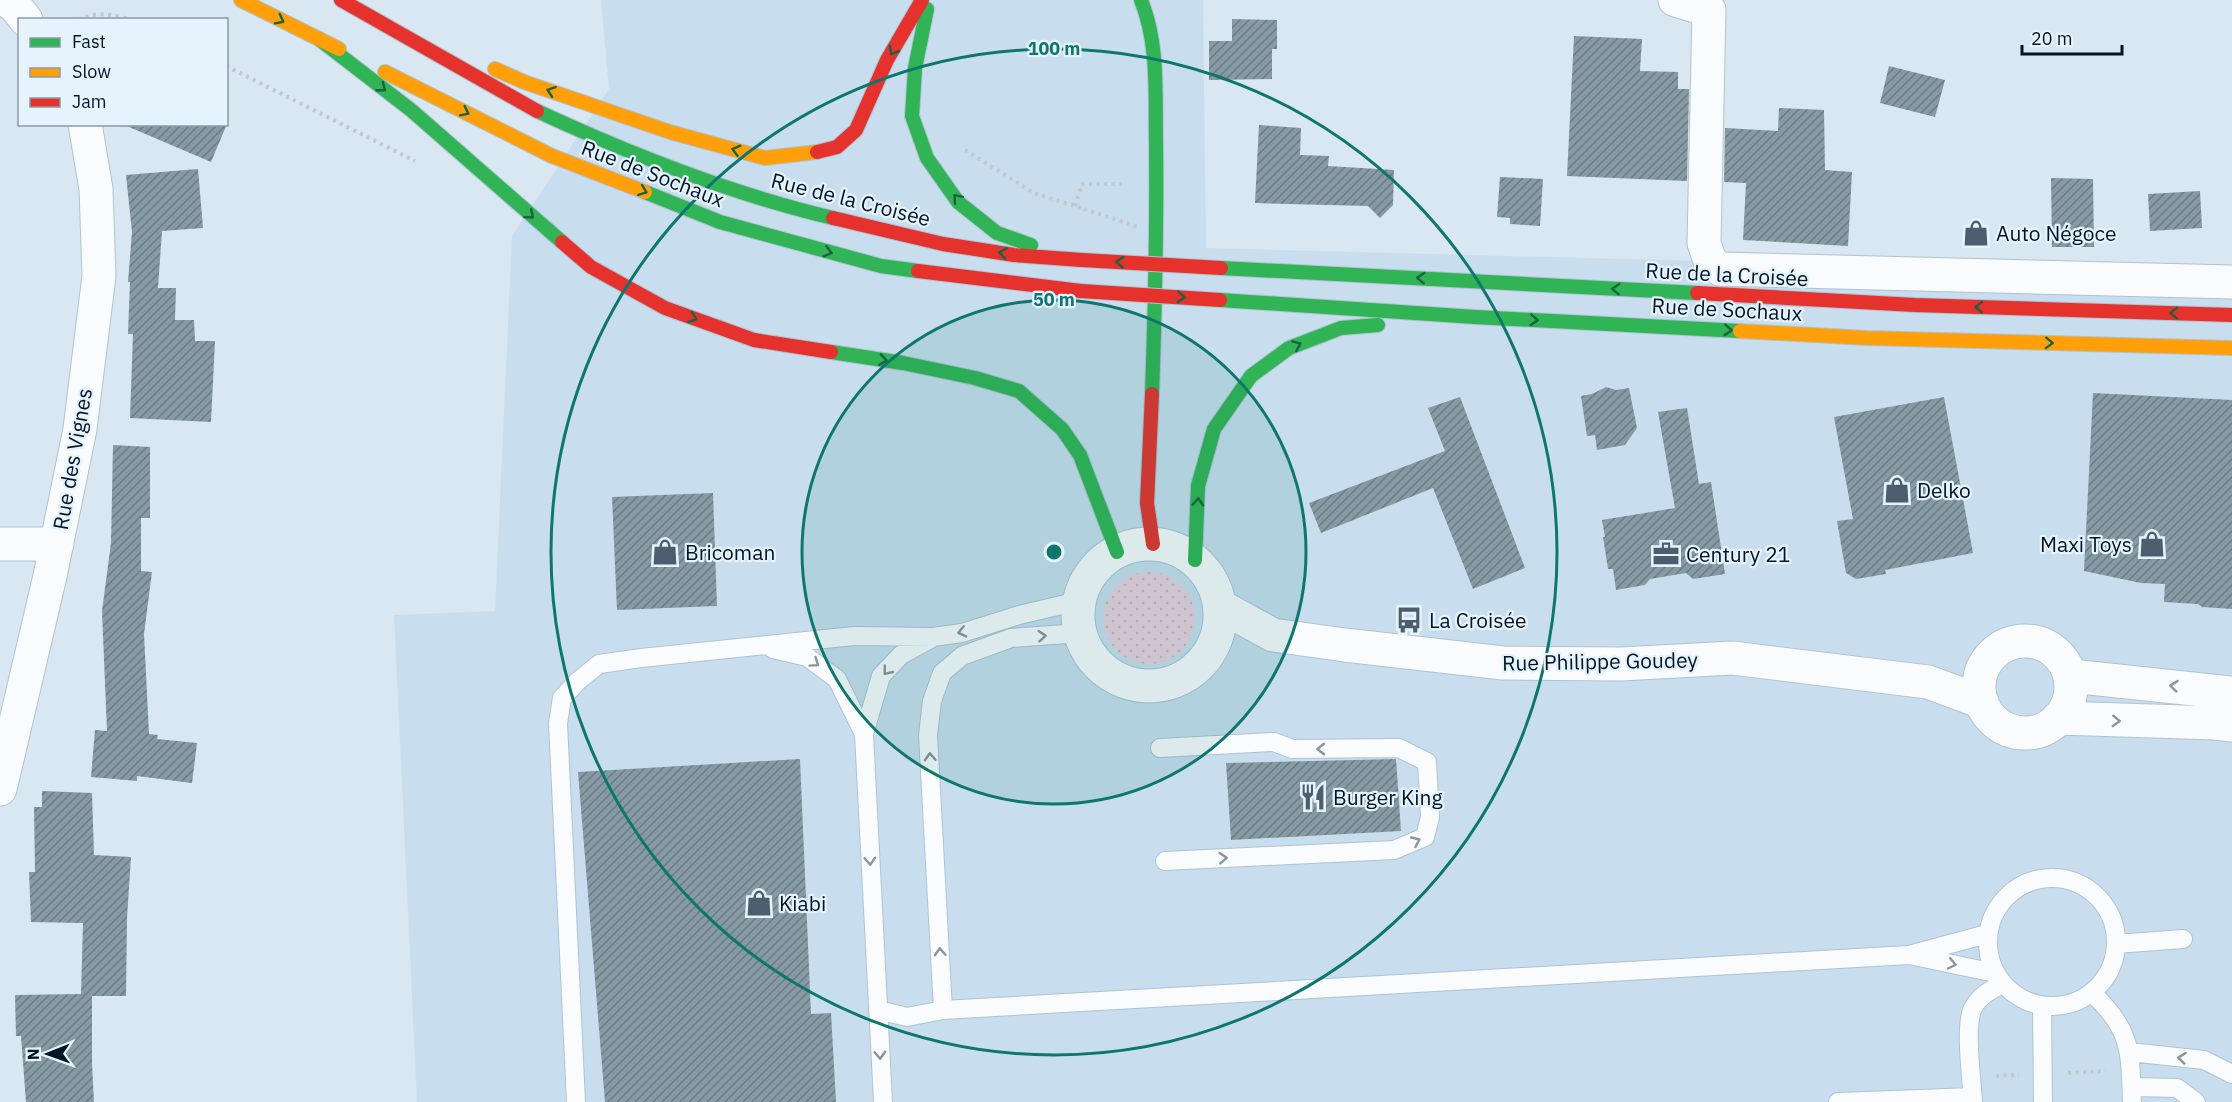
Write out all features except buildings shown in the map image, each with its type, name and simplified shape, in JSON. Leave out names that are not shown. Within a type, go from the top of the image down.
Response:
[{"type":"main road","name":"Rue de Sochaux","points":[[241,0],[552,156],[720,222],[881,266],[1081,291],[1475,316],[1867,338],[2232,348]]},
{"type":"main road","name":"Rue de Sochaux","points":[[341,0],[527,108],[617,148]]},
{"type":"main road","points":[[358,9],[524,82],[691,138],[765,158],[808,155],[837,147],[856,130],[887,60],[922,0]]},
{"type":"main road","points":[[928,0],[915,69],[912,116],[927,158],[958,202],[997,233],[1082,260]]},
{"type":"main road","points":[[1141,0],[1146,9],[1155,69],[1158,230],[1147,503],[1154,544]]},
{"type":"main road","points":[[319,39],[411,110],[591,267],[665,308],[754,340],[903,363],[975,378],[1019,391],[1062,429],[1080,455],[1117,552]]},
{"type":"main road","name":"Rue de la Croisée","points":[[617,148],[742,192],[829,218],[943,244],[1014,255],[1915,305],[2232,315]]},
{"type":"main road","points":[[1195,560],[1198,486],[1214,429],[1251,376],[1289,348],[1341,328],[1475,316]]},
{"type":"street","points":[[6,0],[15,6],[24,18]]},
{"type":"street","points":[[1675,0],[1715,5],[1704,243],[1710,261],[1720,269],[2232,282]]},
{"type":"street","name":"Rue des Vignes","points":[[0,789],[10,701],[57,544],[80,429],[99,276],[96,189],[85,126]]},
{"type":"street","points":[[0,544],[57,544]]},
{"type":"street","points":[[1154,544],[1175,549],[1195,560],[1211,581],[1220,606],[1220,623],[1217,639],[1209,655],[1193,672],[1172,683],[1149,687],[1126,683],[1105,672],[1089,654],[1080,617],[1087,581],[1100,564],[1117,552],[1134,546],[1154,544]]},
{"type":"street","name":"Rue Philippe Goudey","points":[[1220,606],[1273,635],[1503,663],[1621,664],[1734,658],[1928,682],[1982,702]]},
{"type":"street","name":"Rue Philippe Goudey","points":[[1209,655],[1273,635]]},
{"type":"street","points":[[2020,641],[2035,642],[2049,647],[2061,658],[2071,676],[2071,690],[2067,705],[2058,718],[2045,728],[2014,733],[1994,720],[1982,702],[1980,681],[1984,666],[1992,654],[2005,645],[2020,641]]},
{"type":"street","name":"Rue Philippe Goudey","points":[[1928,682],[1984,666]]},
{"type":"street","points":[[2071,676],[2232,693]]},
{"type":"street","points":[[2058,718],[2232,725]]},
{"type":"lane","points":[[576,1102],[560,809],[558,723],[562,698],[578,681],[599,664],[854,636],[933,637],[962,633],[1019,615],[1080,617]]},
{"type":"lane","points":[[943,1010],[928,735],[932,701],[942,673],[962,656],[1080,617]]},
{"type":"lane","points":[[883,1102],[864,734],[881,676],[901,655],[933,637]]},
{"type":"lane","points":[[760,646],[807,657],[837,679],[864,734]]},
{"type":"lane","points":[[1160,748],[1274,742],[1292,749],[1399,748],[1427,762],[1430,817],[1425,837],[1394,850],[1165,861]]},
{"type":"lane","points":[[2055,877],[2077,882],[2095,894],[2109,913],[2115,930],[2116,944],[2108,975],[2092,993],[2079,1001],[2063,1006],[2042,1006],[2023,1001],[1998,978],[1988,957],[1987,934],[1995,911],[2006,896],[2023,884],[2037,879],[2055,877]]},
{"type":"lane","points":[[878,1010],[907,1017],[943,1010],[1909,955],[1987,934]]},
{"type":"lane","points":[[2116,944],[2183,939]]},
{"type":"lane","points":[[1909,955],[1998,978]]},
{"type":"lane","points":[[1838,1102],[1973,1099],[1969,1032],[1972,1008],[1998,978]]},
{"type":"lane","points":[[2092,993],[2109,1009],[2123,1029],[2130,1052],[2132,1095],[2177,1088],[2196,1102]]},
{"type":"lane","points":[[2042,1006],[2043,1102]]},
{"type":"lane","points":[[2130,1052],[2204,1060],[2232,1074]]},
{"type":"path","points":[[82,18],[117,15],[125,18]]},
{"type":"path","points":[[228,67],[424,166]]},
{"type":"path","points":[[960,147],[1034,193],[1084,209]]},
{"type":"path","points":[[1075,206],[1082,184],[1157,182]]},
{"type":"path","points":[[1973,1099],[1989,1076],[2111,1071],[2130,1052]]},
{"type":"shaded area","points":[[601,0],[1203,0],[1206,248],[2232,275],[2232,1102],[417,1102],[394,615],[495,611],[512,236],[609,89]]},
{"type":"shaded area","points":[[1149,572],[1167,575],[1182,585],[1192,600],[1195,618],[1192,636],[1182,651],[1167,661],[1149,664],[1131,661],[1116,651],[1106,636],[1103,618],[1106,600],[1116,585],[1131,575]]},
{"type":"traffic: fast","points":[[1141,0],[1151,34],[1156,87],[1156,236],[1152,394]]},
{"type":"traffic: fast","points":[[927,9],[915,68],[912,116],[927,158],[958,202],[997,233],[1031,245]]},
{"type":"traffic: fast","points":[[319,39],[411,110],[562,242]]},
{"type":"traffic: fast","points":[[537,111],[682,172],[757,197],[833,218]]},
{"type":"traffic: fast","points":[[645,192],[720,222],[881,266],[918,271]]},
{"type":"traffic: fast","points":[[1221,268],[1697,293]]},
{"type":"traffic: fast","points":[[1220,300],[1740,331]]},
{"type":"traffic: fast","points":[[1195,560],[1198,486],[1214,429],[1251,376],[1289,348],[1341,328],[1378,325]]},
{"type":"traffic: fast","points":[[831,352],[903,363],[975,378],[1019,391],[1062,429],[1080,455],[1117,552]]},
{"type":"traffic: slow","points":[[241,0],[339,49]]},
{"type":"traffic: slow","points":[[495,69],[524,82],[670,132],[765,158],[817,152]]},
{"type":"traffic: slow","points":[[385,72],[552,156],[645,192]]},
{"type":"traffic: slow","points":[[1740,331],[1867,338],[2232,348]]},
{"type":"traffic: jam","points":[[341,0],[537,111]]},
{"type":"traffic: jam","points":[[817,152],[837,147],[856,130],[887,60],[922,0]]},
{"type":"traffic: jam","points":[[833,218],[943,244],[1014,255],[1082,260]]},
{"type":"traffic: jam","points":[[562,242],[591,267],[665,308],[754,340],[831,352]]},
{"type":"traffic: jam","points":[[1082,260],[1221,268]]},
{"type":"traffic: jam","points":[[918,271],[1081,291]]},
{"type":"traffic: jam","points":[[1081,291],[1220,300]]},
{"type":"traffic: jam","points":[[1697,293],[1915,305],[2232,315]]},
{"type":"traffic: jam","points":[[1152,394],[1147,503],[1153,544]]},
{"type":"place","name":"Auto Négoce","points":[[1976,233]]},
{"type":"place","name":"Delko","points":[[1897,490]]},
{"type":"place","name":"Maxi Toys","points":[[2152,544]]},
{"type":"place","name":"Bricoman","points":[[665,552]]},
{"type":"place","name":"Century 21","points":[[1666,554]]},
{"type":"place","name":"La Croisée","points":[[1409,620]]},
{"type":"place","name":"Burger King","points":[[1313,797]]},
{"type":"place","name":"Kiabi","points":[[759,903]]}]
